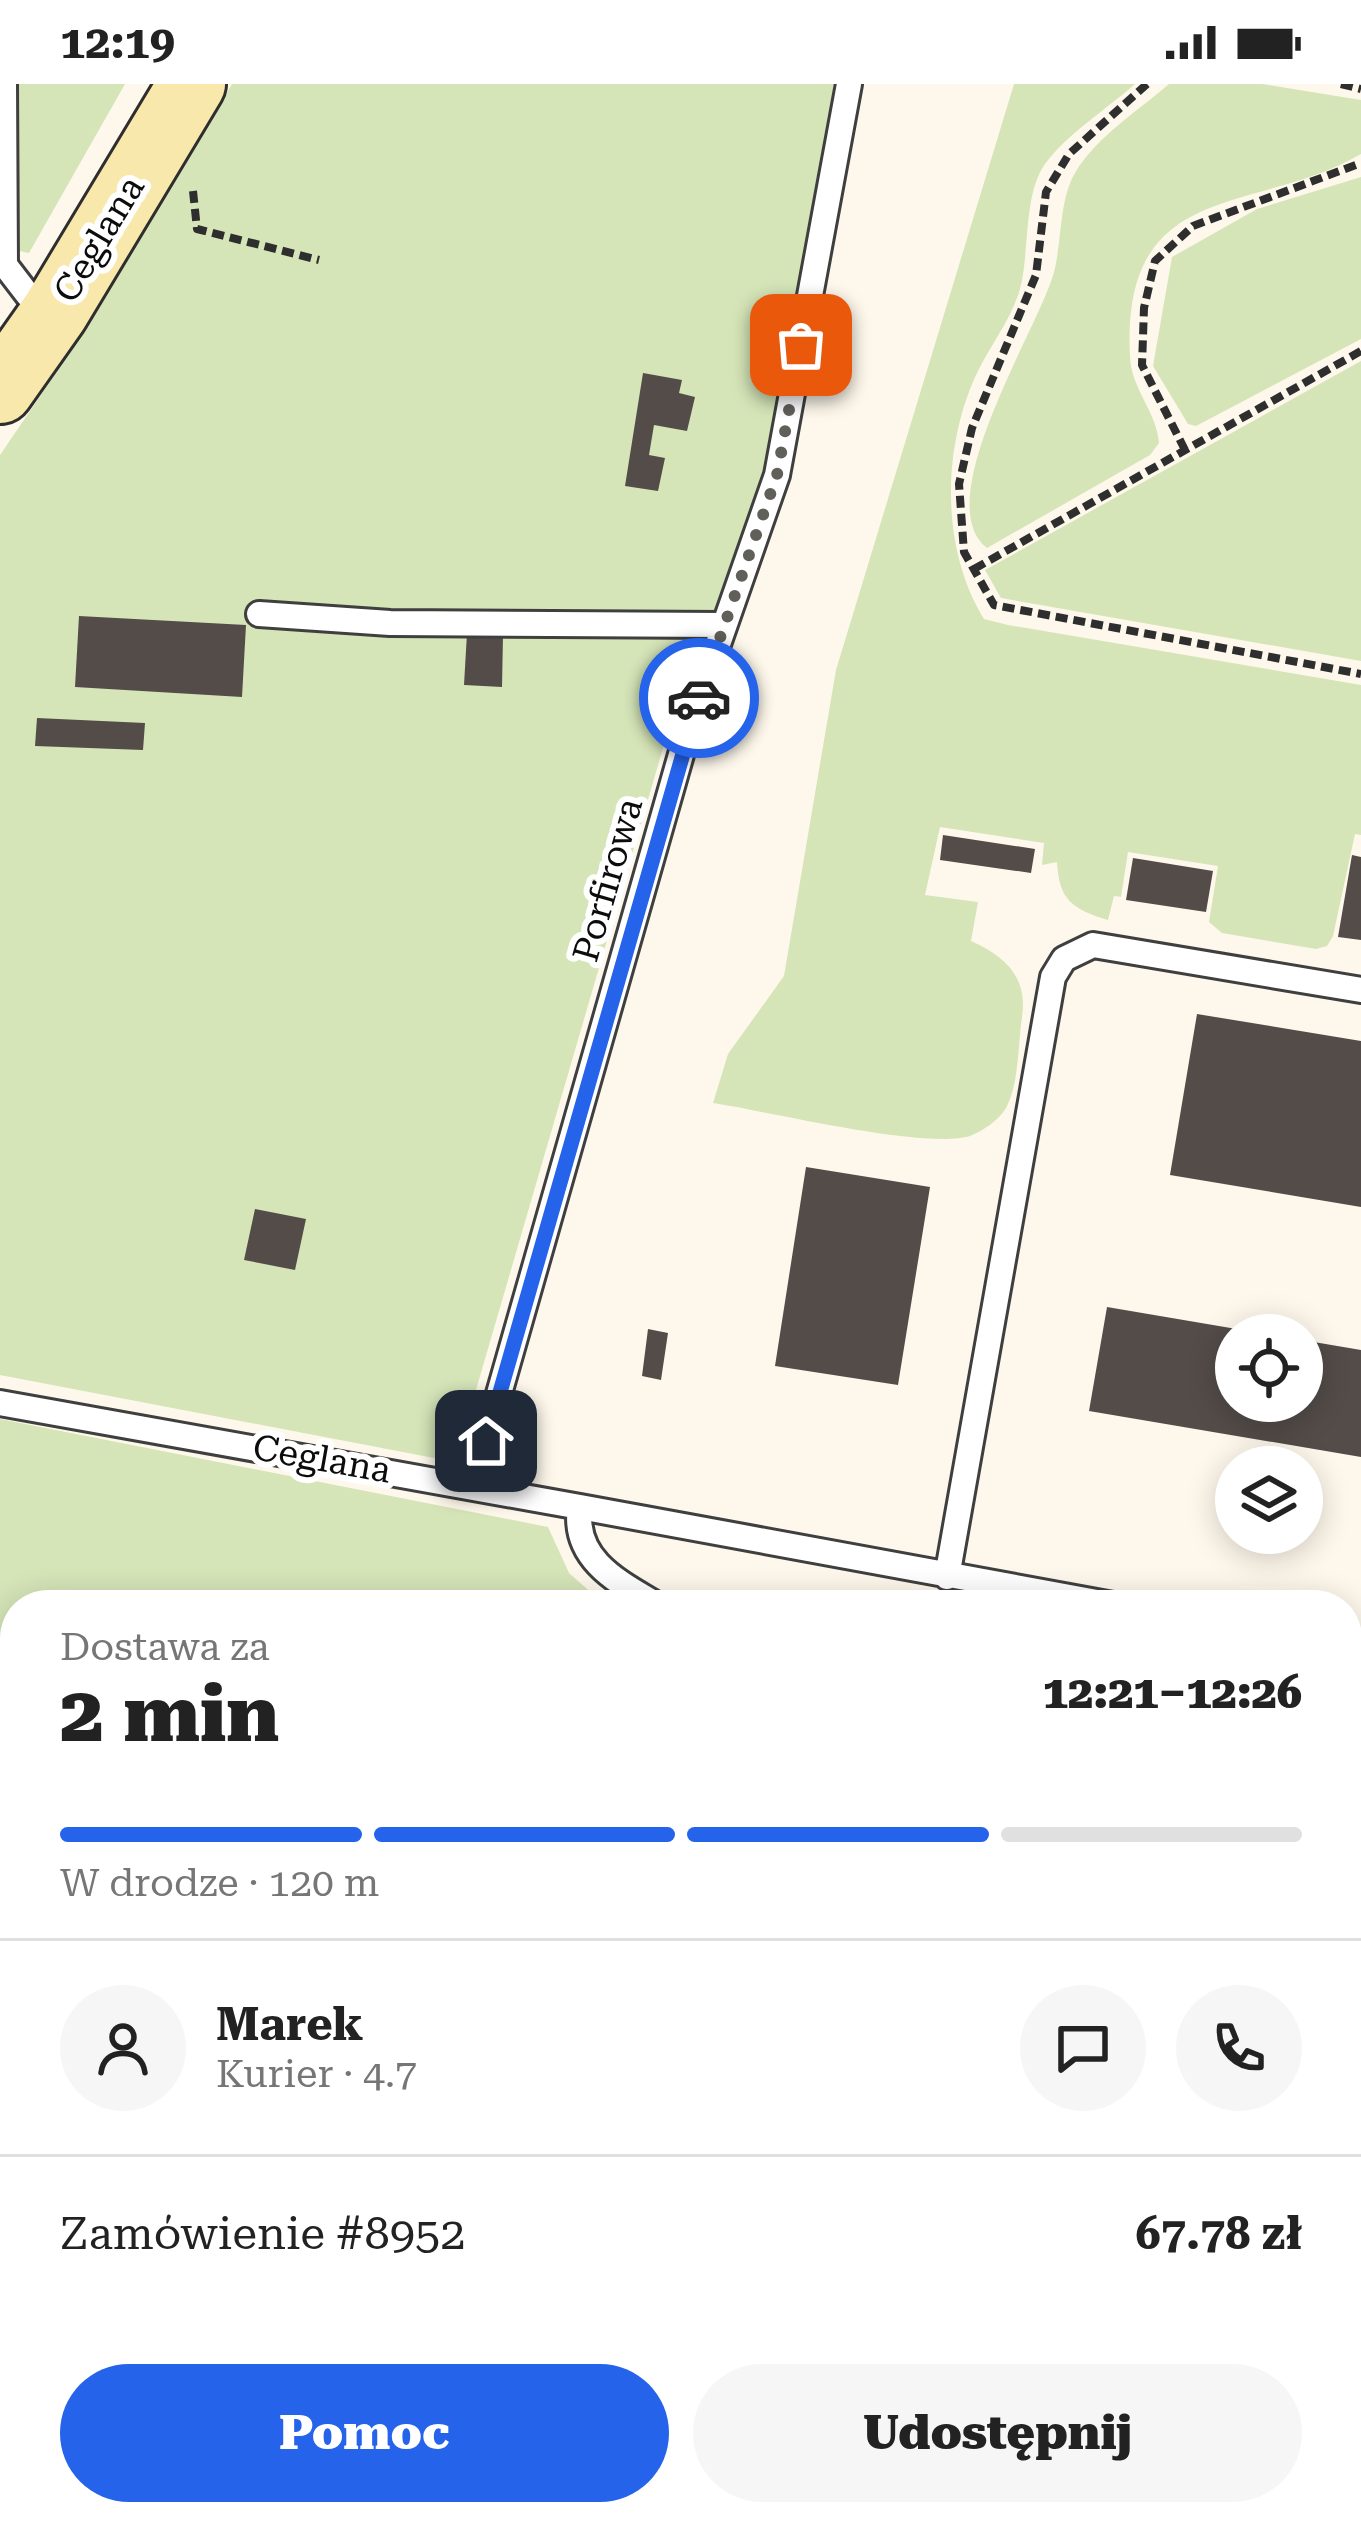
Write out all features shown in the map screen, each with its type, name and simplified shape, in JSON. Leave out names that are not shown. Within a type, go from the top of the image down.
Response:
[{"type":"street","name":"Ceglana","points":[[0,390],[55,312],[192,84]]},
{"type":"lane","points":[[4,84],[5,265],[28,295],[55,312]]},
{"type":"lane","name":"Porfirowa","points":[[473,1485],[688,730],[777,475],[849,84]]},
{"type":"lane","points":[[259,614],[390,623],[723,625]]},
{"type":"lane","points":[[947,1577],[1054,976],[1064,958],[1093,945],[1361,990]]},
{"type":"lane","name":"Ceglana","points":[[0,1403],[473,1485],[1024,1590]]},
{"type":"lane","points":[[580,1507],[577,1529],[601,1571],[632,1590]]},
{"type":"path","points":[[1147,84],[1069,154],[1046,191],[1036,275],[972,428],[959,484],[964,552],[994,605],[1361,674]]},
{"type":"path","points":[[1341,84],[1361,89]]},
{"type":"path","points":[[1185,450],[1142,365],[1144,308],[1155,261],[1193,226],[1361,163]]},
{"type":"path","points":[[192,188],[197,229],[319,260]]},
{"type":"path","points":[[974,569],[1361,351]]},
{"type":"green space","points":[[12,84],[125,84],[29,253],[10,249]]},
{"type":"green space","points":[[232,84],[834,84],[797,332],[767,475],[668,731],[455,1462],[0,1375],[0,455],[58,370]]},
{"type":"green space","points":[[1014,84],[1135,84],[1054,153],[1033,191],[1020,289],[966,400],[952,463],[953,529],[970,591],[984,619],[1008,625],[1361,685],[1361,835],[1355,834],[1333,936],[1327,946],[1316,949],[1222,933],[1209,922],[1218,866],[1128,852],[1121,897],[1114,896],[1108,920],[1070,901],[1061,886],[1057,862],[1042,865],[1044,843],[940,827],[925,895],[978,902],[971,941],[1004,961],[1021,990],[1016,1076],[1003,1112],[975,1134],[948,1139],[883,1134],[713,1103],[728,1054],[784,976],[836,670]]},
{"type":"green space","points":[[1169,84],[1262,84],[1361,100],[1361,154],[1320,173],[1202,211],[1171,230],[1147,258],[1133,298],[1131,368],[1159,443],[1150,455],[987,548],[972,525],[970,493],[978,455],[1054,272],[1070,184],[1094,148]]},
{"type":"green space","points":[[1361,177],[1361,339],[1196,426],[1188,424],[1153,366],[1172,257],[1257,209]]},
{"type":"green space","points":[[1361,361],[1361,661],[1001,598],[985,570]]},
{"type":"green space","points":[[0,1419],[548,1527],[569,1573],[588,1590],[0,1590]]},
{"type":"building","points":[[643,373],[682,380],[679,393],[695,397],[687,431],[654,425],[649,455],[665,458],[658,491],[625,486]]},
{"type":"building","points":[[79,616],[246,625],[242,697],[75,687]]},
{"type":"building","points":[[467,633],[503,635],[502,687],[464,685]]},
{"type":"building","points":[[37,718],[145,723],[143,750],[35,746]]},
{"type":"building","points":[[943,835],[1035,849],[1031,873],[940,860]]},
{"type":"building","points":[[1352,855],[1361,857],[1361,940],[1338,937]]},
{"type":"building","points":[[1133,858],[1213,871],[1206,912],[1126,900]]},
{"type":"building","points":[[1197,1014],[1361,1041],[1361,1207],[1170,1175]]},
{"type":"building","points":[[806,1167],[930,1187],[898,1385],[775,1366]]},
{"type":"building","points":[[255,1209],[306,1219],[295,1270],[244,1260]]},
{"type":"building","points":[[1107,1307],[1215,1325],[1215,1422],[1323,1422],[1323,1344],[1361,1350],[1361,1457],[1323,1451],[1323,1446],[1296,1446],[1089,1411]]},
{"type":"building","points":[[648,1329],[668,1333],[661,1380],[642,1376]]},
{"type":"way so far","points":[[699,698],[777,475],[801,345]]},
{"type":"route","points":[[486,1441],[699,698]]}]
